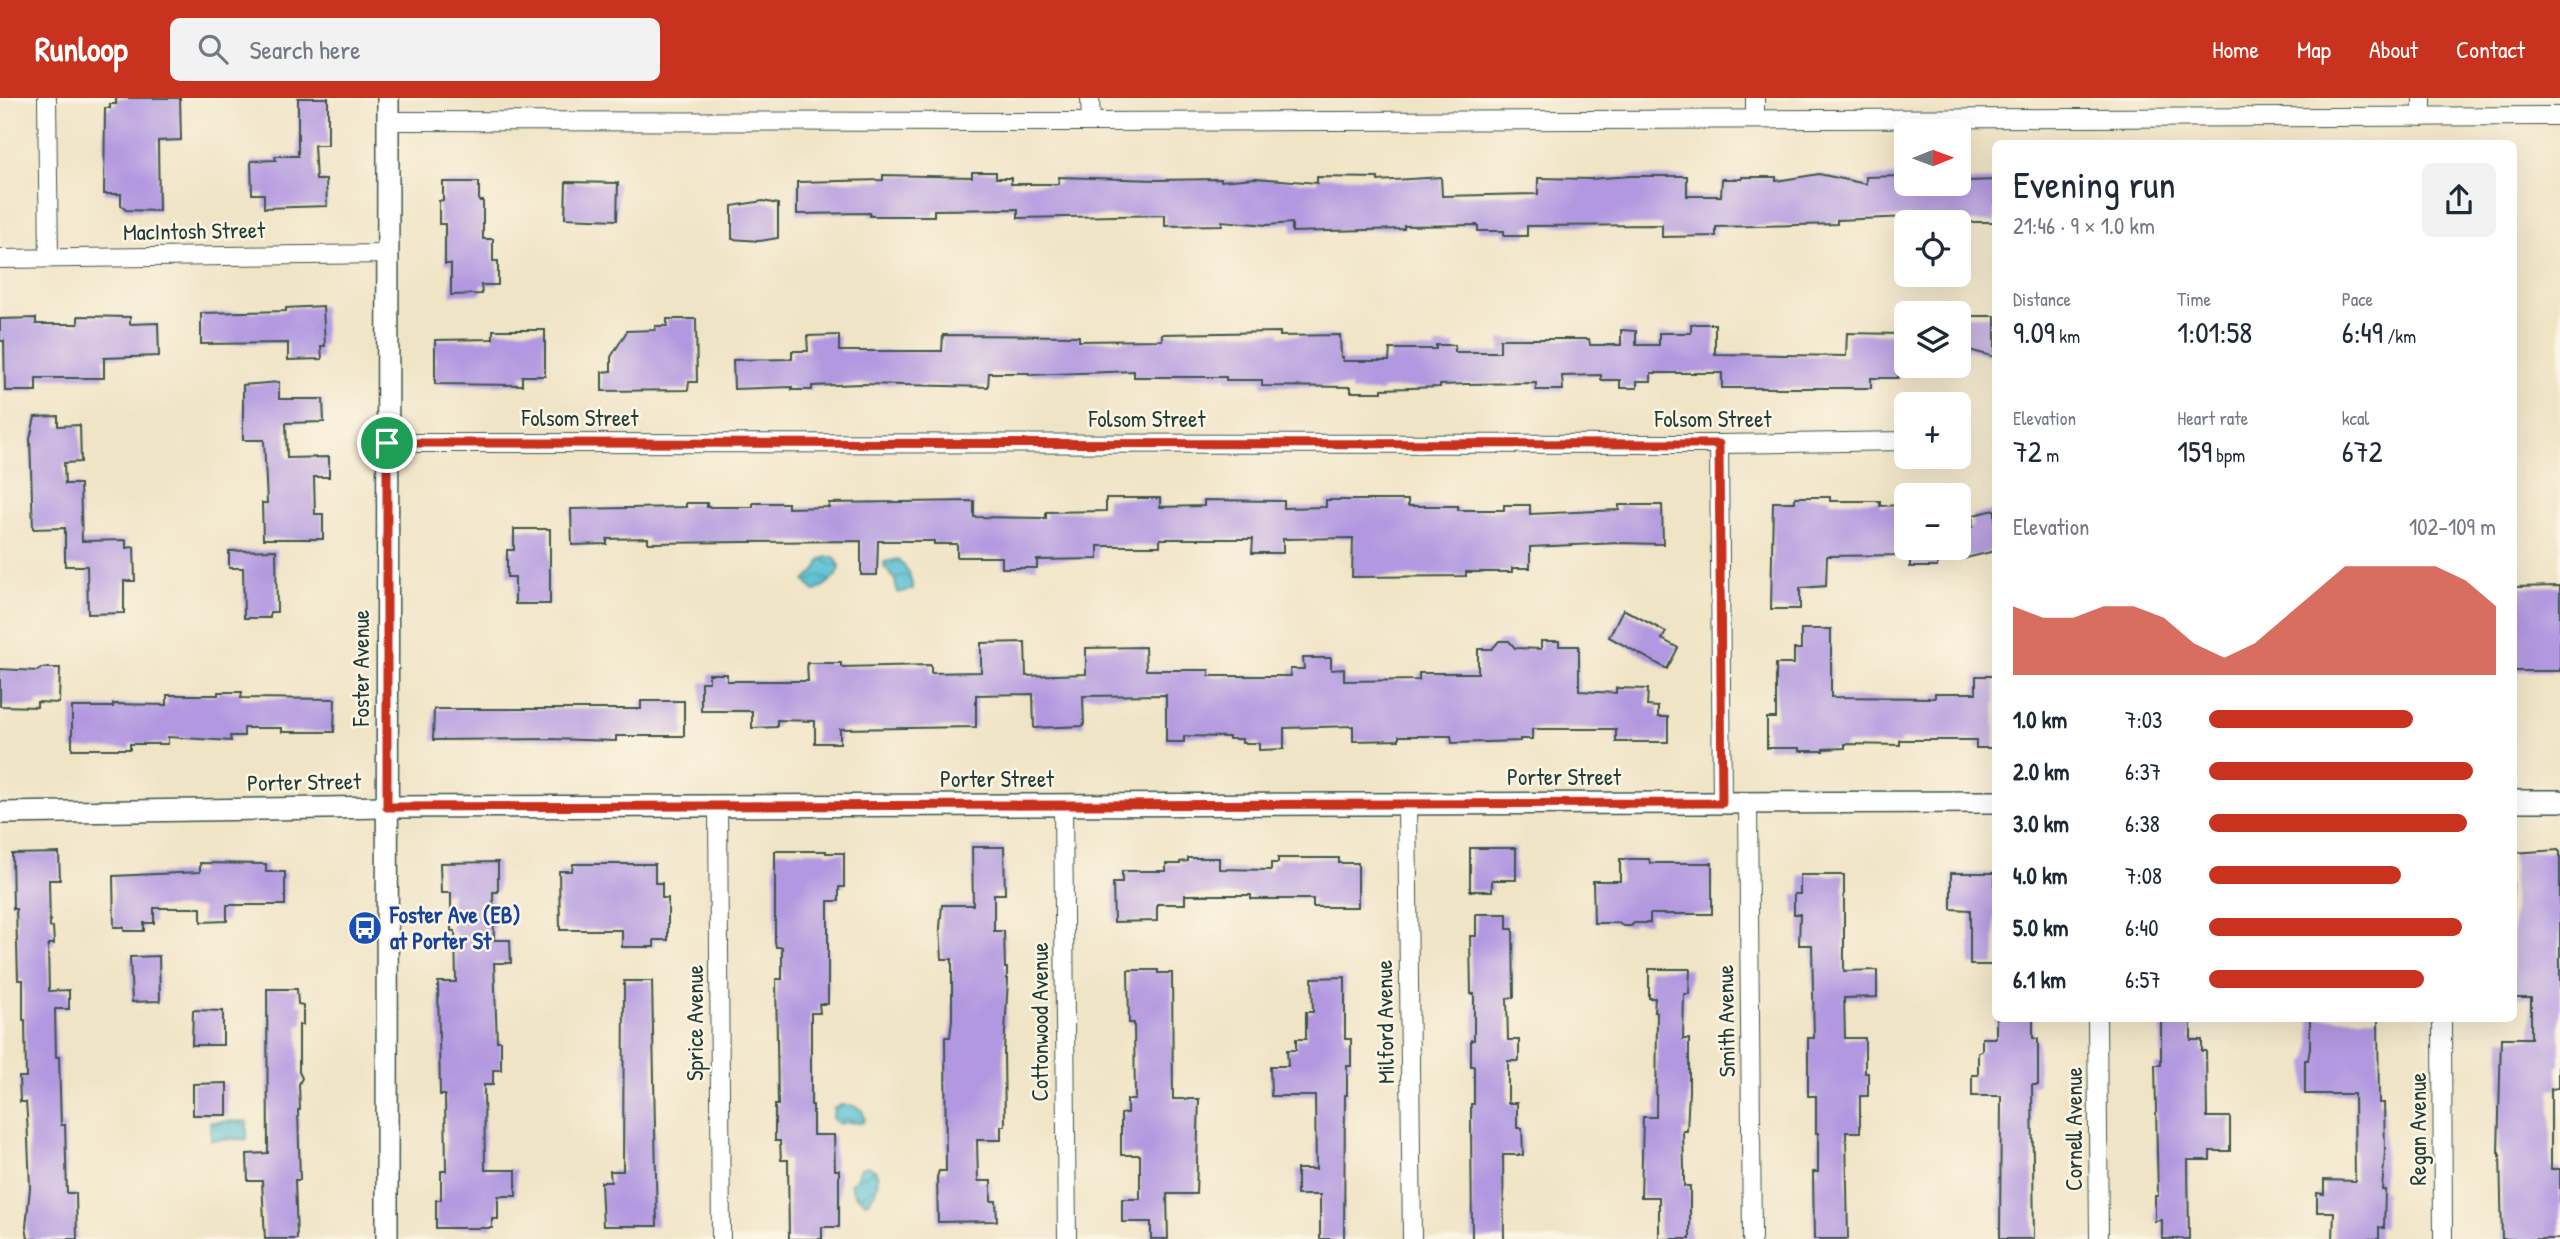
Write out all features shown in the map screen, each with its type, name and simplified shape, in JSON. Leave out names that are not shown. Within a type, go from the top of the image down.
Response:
[{"type":"street","points":[[47,98],[49,257]]},
{"type":"street","name":"Foster Avenue","points":[[387,1239],[388,98]]},
{"type":"street","points":[[1090,98],[1091,122]]},
{"type":"street","points":[[1755,98],[1755,118]]},
{"type":"street","points":[[2422,98],[2422,117]]},
{"type":"street","points":[[388,121],[1091,122],[2560,116]]},
{"type":"street","name":"MacIntosh Street","points":[[0,259],[388,254]]},
{"type":"street","name":"Folsom Street","points":[[387,443],[1719,444],[1894,441]]},
{"type":"street","points":[[1719,444],[1722,803]]},
{"type":"street","points":[[2517,801],[2560,801]]},
{"type":"street","name":"Porter Street","points":[[0,813],[387,807],[1992,802]]},
{"type":"street","name":"Smith Avenue","points":[[1748,803],[1752,1239]]},
{"type":"street","name":"Milford Avenue","points":[[1407,804],[1412,1239]]},
{"type":"street","name":"Cottonwood Avenue","points":[[1063,805],[1067,1239]]},
{"type":"street","name":"Sprice Avenue","points":[[718,806],[721,1239]]},
{"type":"street","name":"Cornell Avenue","points":[[2097,1022],[2099,1239]]},
{"type":"street","name":"Regan Avenue","points":[[2442,1022],[2443,1239]]},
{"type":"water","points":[[834,557],[838,563],[838,573],[815,592],[805,581],[816,570],[821,559]]},
{"type":"water","points":[[898,559],[909,572],[913,589],[898,593],[894,578],[884,567],[884,562]]},
{"type":"water","points":[[851,1105],[862,1110],[865,1119],[862,1123],[839,1124],[833,1119],[834,1108]]},
{"type":"water","points":[[247,1121],[247,1139],[211,1140],[210,1122]]},
{"type":"water","points":[[868,1166],[875,1170],[877,1183],[872,1196],[866,1202],[855,1195],[850,1184],[857,1178],[860,1168]]},
{"type":"building","points":[[116,98],[180,98],[181,140],[158,141],[159,211],[126,210],[121,205],[121,194],[104,194],[105,108],[116,104]]},
{"type":"building","points":[[298,98],[328,98],[328,145],[314,145],[316,180],[326,180],[327,206],[264,208],[264,194],[252,194],[251,161],[276,160],[275,156],[298,156]]},
{"type":"building","points":[[972,172],[996,172],[996,178],[1011,178],[1011,184],[1059,184],[1059,177],[1221,181],[1255,178],[1317,183],[1317,177],[1378,178],[1378,181],[1441,177],[1442,196],[1538,194],[1538,178],[1687,176],[1687,196],[1721,196],[1722,179],[1776,177],[1776,181],[1819,174],[1866,184],[1866,177],[1894,176],[1894,196],[1971,196],[1971,181],[1992,180],[1992,222],[1971,222],[1971,210],[1894,210],[1894,218],[1837,220],[1837,224],[1716,227],[1716,236],[1662,237],[1662,225],[1527,226],[1527,236],[1504,236],[1504,231],[1478,231],[1478,225],[1292,232],[1292,223],[1267,225],[1222,221],[1222,225],[1165,226],[1165,215],[1018,218],[1018,209],[934,210],[934,216],[797,214],[797,182],[883,180],[883,175],[972,177]]},
{"type":"building","points":[[443,182],[479,182],[479,201],[483,201],[483,239],[493,239],[493,261],[498,261],[498,285],[481,285],[482,294],[451,295],[451,264],[445,264],[445,224],[439,224],[439,201],[443,200]]},
{"type":"building","points":[[566,182],[618,183],[617,220],[565,218]]},
{"type":"building","points":[[763,201],[778,204],[778,238],[760,241],[732,239],[732,206]]},
{"type":"building","points":[[323,306],[325,346],[321,346],[322,359],[288,360],[288,343],[201,344],[201,313],[286,311],[286,308]]},
{"type":"building","points":[[78,316],[130,317],[130,324],[158,323],[159,356],[104,358],[104,378],[36,378],[36,391],[5,391],[4,341],[0,341],[0,319],[36,318],[36,324],[78,324]]},
{"type":"building","points":[[1971,316],[1992,316],[1992,356],[1971,351]]},
{"type":"building","points":[[667,319],[696,319],[697,382],[689,382],[688,390],[602,391],[602,372],[611,371],[611,357],[627,331],[655,330],[655,326],[667,326]]},
{"type":"building","points":[[1691,324],[1715,324],[1715,354],[1846,356],[1847,333],[1894,334],[1894,378],[1871,378],[1871,388],[1722,388],[1722,373],[1651,373],[1651,381],[1637,381],[1637,388],[1620,388],[1620,380],[1601,380],[1601,375],[1562,376],[1563,390],[1536,390],[1536,383],[1440,385],[1382,389],[1382,392],[1351,392],[1351,387],[1262,386],[1262,380],[1226,380],[1226,377],[1134,377],[1134,371],[1029,375],[989,373],[988,387],[861,384],[812,386],[812,390],[792,390],[792,387],[734,389],[733,360],[792,359],[792,351],[808,351],[807,336],[839,335],[839,351],[942,351],[943,335],[1079,336],[1079,341],[1162,340],[1162,334],[1280,332],[1280,336],[1340,335],[1343,361],[1389,361],[1390,349],[1436,349],[1436,345],[1455,345],[1455,352],[1500,352],[1500,339],[1589,339],[1590,345],[1621,345],[1621,330],[1636,331],[1636,345],[1659,345],[1659,333],[1691,333]]},
{"type":"building","points":[[493,330],[545,330],[545,376],[522,376],[522,385],[435,384],[435,340],[493,339]]},
{"type":"building","points":[[279,382],[279,399],[323,399],[324,422],[286,423],[287,458],[329,457],[329,477],[314,477],[315,514],[323,514],[323,539],[263,539],[262,503],[267,503],[264,440],[243,440],[243,385]]},
{"type":"building","points":[[58,416],[58,426],[80,425],[81,462],[64,463],[65,484],[80,484],[82,541],[126,540],[126,548],[134,547],[135,581],[124,581],[124,613],[88,614],[87,566],[65,566],[65,528],[33,529],[30,439],[35,417]]},
{"type":"building","points":[[1795,497],[1830,497],[1830,501],[1880,501],[1880,506],[1894,505],[1894,555],[1827,556],[1826,586],[1800,588],[1800,609],[1771,609],[1773,502],[1795,502]]},
{"type":"building","points":[[1106,498],[1160,498],[1160,507],[1204,506],[1204,500],[1284,501],[1284,508],[1326,507],[1326,500],[1408,500],[1408,506],[1458,506],[1458,510],[1504,510],[1504,505],[1530,505],[1530,514],[1619,510],[1619,505],[1662,505],[1663,544],[1530,547],[1530,568],[1512,568],[1512,572],[1466,572],[1466,576],[1352,577],[1353,538],[1283,539],[1283,553],[1252,553],[1253,539],[1160,539],[1160,546],[1098,546],[1098,559],[1037,560],[1037,568],[1002,568],[1002,557],[957,557],[957,544],[934,544],[934,541],[878,541],[877,575],[861,575],[861,541],[648,543],[648,538],[607,539],[607,544],[572,545],[571,509],[686,507],[686,503],[707,503],[707,507],[753,507],[753,503],[788,503],[788,508],[829,507],[829,503],[974,501],[974,517],[1046,518],[1046,512],[1106,511]]},
{"type":"building","points":[[1992,511],[1992,552],[1971,557],[1973,515]]},
{"type":"building","points":[[514,529],[550,529],[550,604],[515,604],[515,577],[507,577],[507,550],[514,550]]},
{"type":"building","points":[[276,550],[277,612],[270,612],[270,618],[244,618],[243,568],[229,568],[229,551]]},
{"type":"building","points":[[1910,560],[1937,560],[1937,567],[1910,567]]},
{"type":"building","points":[[2560,586],[2560,671],[2517,671],[2517,587]]},
{"type":"building","points":[[1623,609],[1666,632],[1662,639],[1678,648],[1667,669],[1609,637]]},
{"type":"building","points":[[1801,629],[1831,629],[1831,697],[1935,698],[1935,693],[1976,693],[1976,676],[1992,676],[1992,748],[1976,748],[1976,740],[1900,740],[1900,745],[1845,744],[1845,748],[1823,751],[1767,748],[1767,718],[1776,718],[1776,664],[1794,664],[1794,649],[1801,649]]},
{"type":"building","points":[[1499,641],[1509,641],[1515,648],[1541,649],[1541,641],[1559,641],[1559,646],[1579,646],[1579,691],[1616,693],[1616,688],[1648,689],[1647,706],[1658,707],[1658,717],[1668,717],[1668,742],[1616,742],[1616,729],[1532,729],[1532,739],[1520,741],[1452,743],[1451,736],[1399,736],[1399,740],[1353,741],[1353,726],[1284,728],[1284,749],[1259,750],[1259,743],[1242,743],[1242,739],[1229,737],[1184,736],[1184,742],[1166,742],[1166,695],[1083,696],[1084,726],[1034,728],[1033,694],[976,695],[976,727],[840,729],[840,743],[815,743],[815,721],[777,720],[777,727],[752,728],[752,711],[701,711],[701,682],[709,682],[709,674],[727,674],[727,681],[808,681],[807,663],[841,663],[841,667],[931,665],[931,673],[981,672],[981,643],[1025,642],[1026,676],[1086,674],[1086,648],[1145,647],[1146,670],[1209,670],[1209,676],[1291,676],[1290,669],[1304,669],[1303,658],[1331,658],[1331,670],[1344,669],[1344,681],[1419,680],[1419,673],[1478,673],[1478,649],[1492,649]]},
{"type":"building","points":[[42,668],[60,668],[59,703],[37,702],[37,707],[0,706],[0,669],[37,671]]},
{"type":"building","points":[[218,692],[242,692],[241,698],[335,699],[334,732],[282,732],[282,728],[244,728],[244,736],[230,736],[231,741],[168,737],[168,744],[130,744],[130,749],[72,749],[72,707],[113,707],[113,704],[167,705],[167,695],[218,695]]},
{"type":"building","points":[[641,701],[684,701],[684,736],[616,736],[616,741],[433,740],[434,709],[641,709]]},
{"type":"building","points":[[972,847],[1004,847],[1005,894],[994,894],[994,931],[1004,931],[1008,979],[1004,1051],[1005,1126],[1001,1126],[1001,1140],[977,1140],[978,1181],[991,1181],[991,1201],[996,1201],[997,1221],[938,1222],[937,1177],[939,1171],[946,1171],[945,1037],[950,1037],[952,1020],[952,959],[942,959],[942,905],[973,905]]},
{"type":"building","points":[[1470,848],[1516,848],[1516,880],[1492,880],[1492,891],[1470,891]]},
{"type":"building","points":[[775,851],[844,853],[844,887],[839,887],[839,901],[828,901],[828,1004],[819,1004],[820,1013],[811,1013],[813,1135],[834,1135],[835,1170],[839,1170],[839,1227],[822,1227],[822,1239],[789,1239],[788,1160],[781,1160],[780,1141],[775,1141],[775,1105],[778,1105],[776,979],[782,979],[782,947],[776,947],[775,941]]},
{"type":"building","points":[[2560,852],[2560,1066],[2558,1088],[2551,1089],[2551,1169],[2560,1169],[2560,1239],[2502,1239],[2498,1153],[2501,1038],[2531,1038],[2531,998],[2517,998],[2517,853]]},
{"type":"building","points":[[59,853],[60,880],[49,880],[50,927],[53,927],[54,944],[48,944],[49,991],[69,990],[69,1009],[55,1009],[56,1057],[59,1057],[61,1125],[65,1125],[67,1193],[76,1193],[77,1239],[28,1239],[26,1227],[30,1188],[27,1115],[26,1102],[20,1102],[19,1077],[26,1077],[25,1020],[23,980],[18,980],[12,854]]},
{"type":"building","points":[[1188,858],[1219,858],[1219,869],[1271,870],[1271,863],[1278,863],[1278,858],[1339,858],[1339,863],[1358,863],[1358,907],[1313,907],[1313,899],[1185,895],[1185,904],[1157,904],[1157,921],[1114,922],[1113,883],[1122,883],[1122,871],[1166,871],[1166,864],[1180,864],[1188,861]]},
{"type":"building","points":[[1620,859],[1649,859],[1650,863],[1712,863],[1712,914],[1650,914],[1650,923],[1634,923],[1631,926],[1594,923],[1593,881],[1620,881]]},
{"type":"building","points":[[498,862],[498,892],[493,892],[494,940],[510,940],[511,963],[494,963],[501,1070],[493,1070],[493,1085],[484,1085],[485,1170],[516,1170],[516,1196],[498,1196],[498,1219],[492,1219],[492,1228],[436,1228],[436,1200],[441,1200],[441,1171],[446,1171],[445,1095],[440,1095],[438,982],[456,982],[455,931],[451,931],[451,893],[441,893],[440,863]]},
{"type":"building","points":[[200,863],[266,864],[266,872],[285,872],[285,905],[227,905],[227,921],[201,922],[201,908],[154,908],[154,923],[144,923],[144,931],[124,931],[124,927],[114,927],[113,876],[200,872]]},
{"type":"building","points":[[573,864],[655,864],[655,883],[662,883],[662,898],[668,898],[668,940],[654,940],[654,947],[622,947],[622,930],[560,930],[559,871],[572,871]]},
{"type":"building","points":[[1951,873],[1992,873],[1992,965],[1970,965],[1970,910],[1951,909]]},
{"type":"building","points":[[1800,875],[1844,875],[1844,971],[1877,970],[1877,997],[1844,998],[1845,1038],[1865,1038],[1865,1073],[1868,1073],[1868,1096],[1860,1096],[1860,1132],[1846,1132],[1848,1239],[1814,1239],[1813,1172],[1818,1172],[1818,1133],[1816,1096],[1808,1096],[1808,1038],[1814,1038],[1812,945],[1799,945],[1800,914],[1794,914],[1794,894],[1800,894]]},
{"type":"building","points":[[1476,914],[1507,914],[1507,929],[1513,929],[1514,997],[1507,998],[1508,1040],[1519,1040],[1519,1061],[1508,1061],[1508,1103],[1517,1103],[1517,1128],[1522,1128],[1523,1155],[1503,1155],[1504,1239],[1472,1239],[1471,1104],[1474,1104],[1474,1066],[1471,1066],[1471,1040],[1474,1040],[1474,994],[1471,994],[1470,936],[1476,936]]},
{"type":"building","points":[[159,956],[160,1001],[132,1002],[130,957]]},
{"type":"building","points":[[1649,969],[1690,969],[1689,994],[1684,994],[1683,1039],[1689,1039],[1689,1091],[1687,1131],[1683,1131],[1684,1186],[1690,1186],[1690,1239],[1659,1239],[1659,1197],[1641,1197],[1643,1117],[1656,1117],[1657,1012],[1654,1012],[1655,998],[1649,998]]},
{"type":"building","points":[[1128,970],[1172,973],[1173,1099],[1199,1099],[1196,1194],[1167,1194],[1168,1239],[1151,1239],[1151,1222],[1122,1222],[1122,1199],[1140,1199],[1140,1155],[1121,1155],[1121,1114],[1127,1113],[1127,1100],[1135,1100],[1134,1023],[1129,1023]]},
{"type":"building","points":[[1345,977],[1345,1039],[1351,1039],[1351,1066],[1347,1066],[1345,1095],[1344,1239],[1320,1239],[1320,1195],[1297,1195],[1297,1169],[1316,1169],[1315,1096],[1271,1096],[1270,1066],[1288,1066],[1287,1050],[1296,1050],[1296,1039],[1306,1039],[1306,1012],[1313,1012],[1312,978]]},
{"type":"building","points":[[624,981],[652,981],[657,1226],[603,1226],[601,1182],[611,1182],[610,1171],[623,1171]]},
{"type":"building","points":[[267,989],[297,989],[298,1004],[303,1005],[303,1025],[299,1025],[299,1072],[302,1078],[299,1084],[298,1110],[300,1180],[295,1180],[297,1239],[265,1239],[262,1181],[248,1181],[247,1154],[268,1153]]},
{"type":"building","points":[[193,1010],[223,1011],[223,1045],[192,1045]]},
{"type":"building","points":[[1996,1022],[2033,1022],[2033,1038],[2038,1039],[2038,1085],[2032,1085],[2034,1239],[2000,1239],[2001,1096],[1972,1096],[1972,1075],[1978,1075],[1978,1052],[1982,1051],[1982,1038],[1996,1038]]},
{"type":"building","points":[[2161,1022],[2191,1022],[2191,1040],[2202,1040],[2202,1051],[2206,1051],[2207,1117],[2230,1117],[2230,1151],[2210,1151],[2210,1160],[2188,1160],[2189,1239],[2162,1239],[2162,1220],[2155,1221],[2155,1196],[2158,1196],[2155,1065],[2161,1065]]},
{"type":"building","points":[[2310,1022],[2378,1022],[2379,1103],[2384,1103],[2385,1152],[2382,1190],[2385,1190],[2384,1228],[2379,1227],[2379,1239],[2333,1239],[2334,1212],[2317,1212],[2317,1193],[2324,1194],[2324,1180],[2355,1181],[2354,1094],[2305,1094],[2305,1060],[2308,1060]]},
{"type":"building","points":[[227,1083],[227,1115],[193,1115],[193,1084]]},
{"type":"place","name":"Foster Ave (EB) at Porter St","points":[[365,928]]},
{"type":"route","points":[[387,443],[1719,444],[1722,803],[387,807],[387,443]]}]
